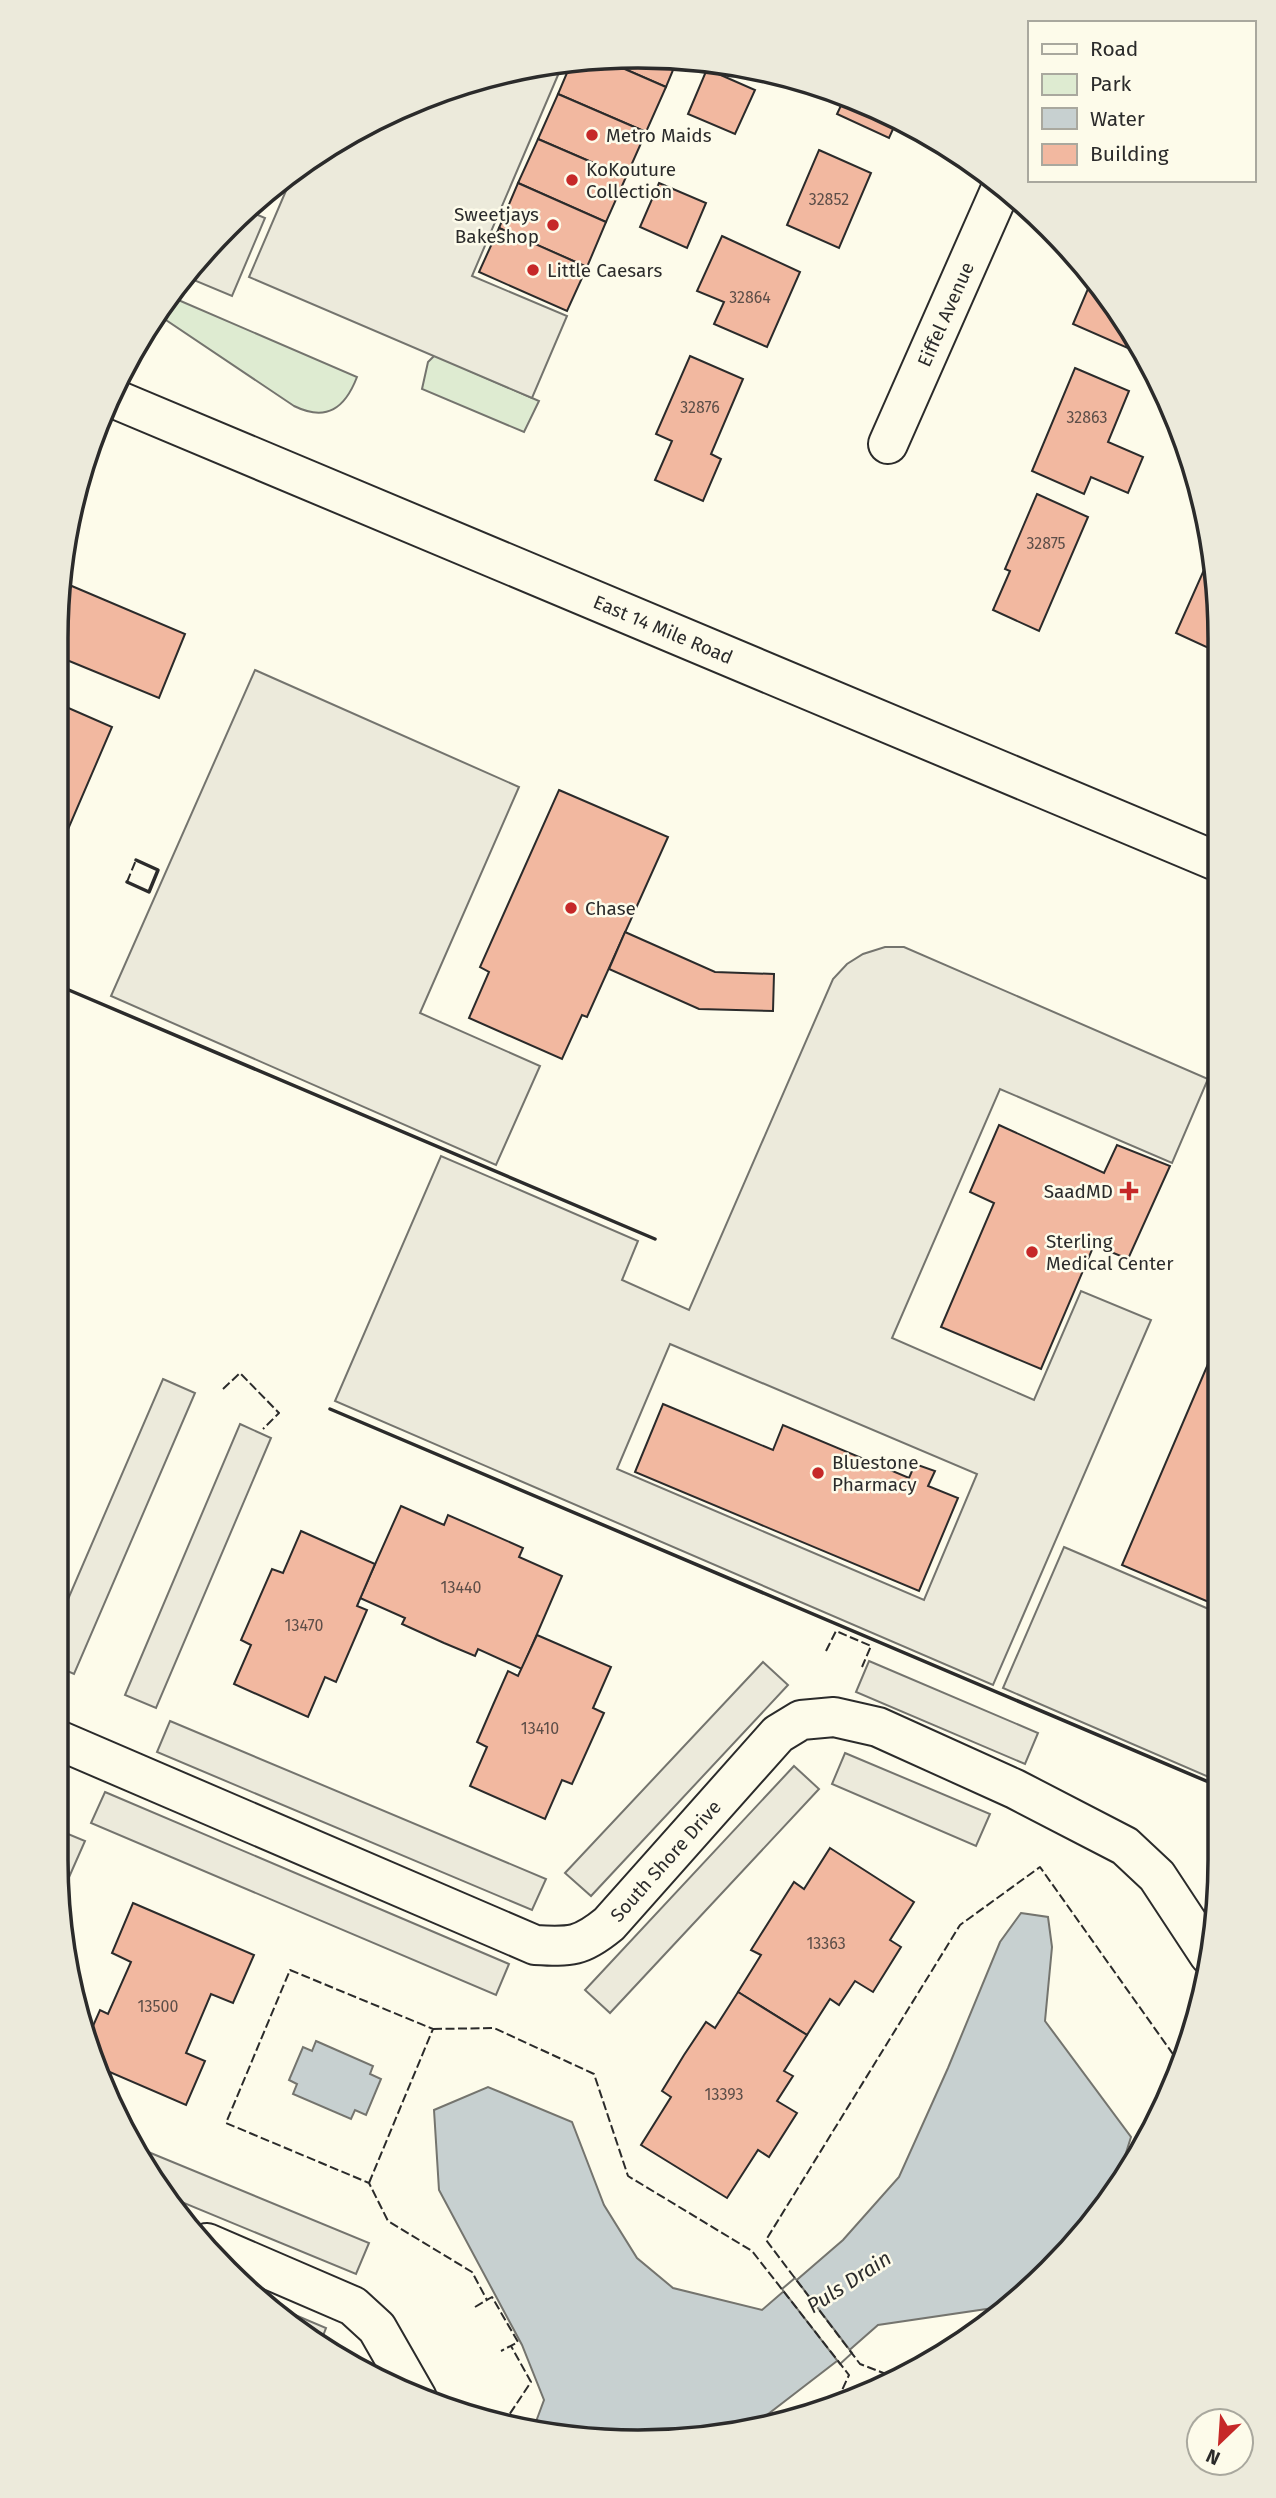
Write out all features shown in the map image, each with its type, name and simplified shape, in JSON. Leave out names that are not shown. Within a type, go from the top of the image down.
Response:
[{"type":"street","name":"Eiffel Avenue","points":[[888,444],[997,196]]},
{"type":"street","name":"East 14 Mile Road","points":[[120,401],[1208,858]]},
{"type":"street","name":"South Shore Drive","points":[[68,1744],[535,1945],[569,1947],[592,1937],[609,1924],[778,1734],[801,1720],[834,1717],[878,1727],[1015,1789],[1125,1846],[1157,1876],[1201,1944]]},
{"type":"street","points":[[223,2250],[353,2306],[377,2328],[407,2380]]},
{"type":"green space","points":[[179,300],[357,377],[347,397],[333,409],[316,413],[294,406],[165,319]]},
{"type":"green space","points":[[438,352],[468,370],[539,401],[524,432],[422,389],[428,362]]},
{"type":"shaded area","points":[[558,74],[472,276],[567,316],[532,398],[249,277],[286,190],[321,164],[386,127],[455,98],[527,79]]},
{"type":"shaded area","points":[[257,215],[265,218],[232,296],[195,280]]},
{"type":"shaded area","points":[[255,670],[519,787],[420,1013],[540,1066],[496,1165],[111,996]]},
{"type":"shaded area","points":[[885,947],[904,947],[1208,1079],[1172,1163],[1000,1089],[892,1338],[1034,1400],[1081,1291],[1151,1320],[993,1685],[335,1401],[441,1156],[638,1241],[622,1280],[689,1310],[833,979],[847,964],[863,954]],"holes":[[[670,1344],[977,1474],[924,1600],[617,1469]]]},
{"type":"shaded area","points":[[163,1379],[195,1393],[74,1674],[68,1671],[68,1599]]},
{"type":"shaded area","points":[[240,1424],[271,1438],[156,1708],[125,1695]]},
{"type":"shaded area","points":[[1064,1547],[1208,1609],[1208,1777],[1003,1688]]},
{"type":"shaded area","points":[[869,1661],[1038,1733],[1025,1764],[856,1692]]},
{"type":"shaded area","points":[[763,1662],[788,1685],[591,1896],[565,1873]]},
{"type":"shaded area","points":[[170,1721],[546,1879],[532,1910],[157,1752]]},
{"type":"shaded area","points":[[845,1753],[990,1814],[976,1846],[832,1784]]},
{"type":"shaded area","points":[[794,1766],[819,1789],[610,2013],[585,1990]]},
{"type":"shaded area","points":[[105,1792],[509,1964],[496,1995],[91,1823]]},
{"type":"shaded area","points":[[68,1834],[85,1841],[68,1878]]},
{"type":"shaded area","points":[[149,2152],[369,2243],[356,2274],[183,2202]]},
{"type":"shaded area","points":[[295,2315],[326,2328],[323,2335]]},
{"type":"water","name":"Puls Drain","points":[[1021,1913],[1048,1917],[1052,1947],[1045,2021],[1131,2137],[1126,2154],[1112,2177],[1090,2207],[1041,2263],[989,2309],[878,2325],[837,2361],[768,2414],[712,2425],[638,2430],[601,2429],[536,2421],[544,2400],[522,2345],[439,2190],[434,2110],[488,2087],[572,2122],[604,2205],[637,2258],[673,2288],[762,2310],[843,2240],[899,2177],[1000,1942]]},
{"type":"water","points":[[316,2041],[373,2066],[370,2074],[381,2079],[366,2115],[355,2110],[351,2119],[293,2094],[297,2084],[289,2080],[303,2047],[312,2051]]},
{"type":"pier","points":[[795,2278],[852,2353],[840,2364],[782,2289]]},
{"type":"building","points":[[623,68],[673,69],[666,87]]},
{"type":"building","points":[[623,68],[666,87],[646,132],[558,94],[567,73],[601,69]]},
{"type":"building","points":[[706,72],[719,74],[755,90],[735,134],[688,114]]},
{"type":"building","name":"Metro Maids","points":[[558,94],[646,132],[626,177],[538,139]]},
{"type":"building","points":[[841,106],[893,129],[889,138],[837,114]]},
{"type":"building","name":"KoKouture Collection","points":[[538,139],[626,177],[606,222],[518,183]]},
{"type":"building","points":[[819,150],[871,173],[839,248],[787,225]]},
{"type":"building","name":"Sweetjays Bakeshop","points":[[518,183],[606,222],[587,267],[499,228]]},
{"type":"building","points":[[659,183],[706,203],[687,248],[640,227]]},
{"type":"building","name":"Little Caesars","points":[[499,228],[587,267],[567,311],[479,272]]},
{"type":"building","points":[[722,236],[800,272],[767,347],[714,324],[724,302],[697,291]]},
{"type":"building","points":[[1088,289],[1128,348],[1073,324]]},
{"type":"building","points":[[690,356],[743,379],[711,454],[721,459],[703,501],[655,480],[672,441],[656,434]]},
{"type":"building","points":[[1075,368],[1129,391],[1108,442],[1143,457],[1128,493],[1091,477],[1084,494],[1032,471]]},
{"type":"building","points":[[1037,494],[1088,517],[1039,631],[993,610],[1010,571],[1005,569]]},
{"type":"building","points":[[1204,570],[1208,648],[1176,633]]},
{"type":"building","points":[[71,586],[185,634],[159,698],[68,661]]},
{"type":"building","points":[[68,708],[112,727],[68,829]]},
{"type":"building","name":"Chase","points":[[559,790],[668,837],[587,1017],[582,1015],[562,1059],[469,1018],[489,972],[480,967]]},
{"type":"building","points":[[625,932],[715,972],[774,974],[773,1011],[699,1009],[609,969]]},
{"type":"building","name":"Sterling Medical Center","points":[[999,1125],[1104,1173],[1117,1145],[1170,1166],[1128,1259],[1094,1245],[1041,1369],[941,1327],[994,1203],[970,1192]]},
{"type":"building","points":[[1208,1364],[1208,1602],[1122,1565]]},
{"type":"building","points":[[663,1404],[773,1450],[783,1425],[909,1478],[915,1464],[935,1471],[928,1486],[958,1498],[919,1591],[635,1472]]},
{"type":"building","points":[[401,1506],[444,1525],[448,1515],[523,1548],[519,1557],[562,1576],[522,1669],[478,1649],[475,1656],[444,1643],[402,1624],[405,1618],[360,1598]]},
{"type":"building","points":[[301,1531],[375,1564],[357,1606],[367,1610],[336,1682],[325,1677],[308,1717],[234,1684],[251,1645],[241,1640],[272,1569],[283,1573]]},
{"type":"building","points":[[537,1635],[611,1667],[593,1708],[604,1713],[572,1784],[562,1780],[545,1819],[470,1786],[487,1747],[477,1742],[508,1671],[518,1676]]},
{"type":"building","points":[[830,1848],[914,1902],[890,1940],[901,1947],[873,1992],[855,1981],[839,2005],[830,1999],[807,2035],[738,1992],[761,1955],[751,1950],[794,1882],[804,1889]]},
{"type":"building","points":[[133,1903],[254,1955],[233,2003],[211,1994],[186,2053],[205,2061],[186,2105],[110,2072],[93,2026],[100,2010],[108,2014],[131,1962],[112,1953]]},
{"type":"building","points":[[738,1992],[807,2035],[784,2071],[793,2076],[777,2101],[797,2113],[769,2157],[758,2150],[727,2198],[641,2145],[671,2097],[662,2091],[684,2055],[706,2022],[715,2028]]},
{"type":"fence","points":[[127,882],[136,860]]},
{"type":"fence","points":[[223,1389],[240,1373],[279,1413],[263,1429]]},
{"type":"fence","points":[[826,1651],[836,1631],[871,1646],[862,1667]]},
{"type":"fence","points":[[885,2373],[860,2364],[766,2240],[960,1925],[1040,1867],[1173,2055]]},
{"type":"fence","points":[[369,2183],[433,2029],[290,1970],[226,2123],[369,2183],[388,2221],[472,2272],[487,2300]]},
{"type":"fence","points":[[433,2029],[494,2028],[594,2074],[628,2176],[752,2251],[849,2375],[841,2392]]},
{"type":"fence","points":[[475,2307],[492,2297],[518,2342],[501,2351]]},
{"type":"fence","points":[[509,2415],[531,2382],[511,2346]]},
{"type":"wall","points":[[127,882],[149,892],[158,870],[136,860]]},
{"type":"wall","points":[[68,990],[655,1239]]},
{"type":"wall","points":[[330,1409],[1208,1782]]},
{"type":"place","name":"Metro Maids","points":[[592,135]]},
{"type":"place","name":"KoKouture Collection","points":[[572,180]]},
{"type":"place","name":"Sweetjays Bakeshop","points":[[553,225]]},
{"type":"place","name":"Little Caesars","points":[[533,270]]},
{"type":"place","name":"Chase","points":[[571,908]]},
{"type":"place","name":"SaadMD","points":[[1129,1191]]},
{"type":"place","name":"Sterling Medical Center","points":[[1032,1252]]},
{"type":"place","name":"Bluestone Pharmacy","points":[[818,1473]]}]
